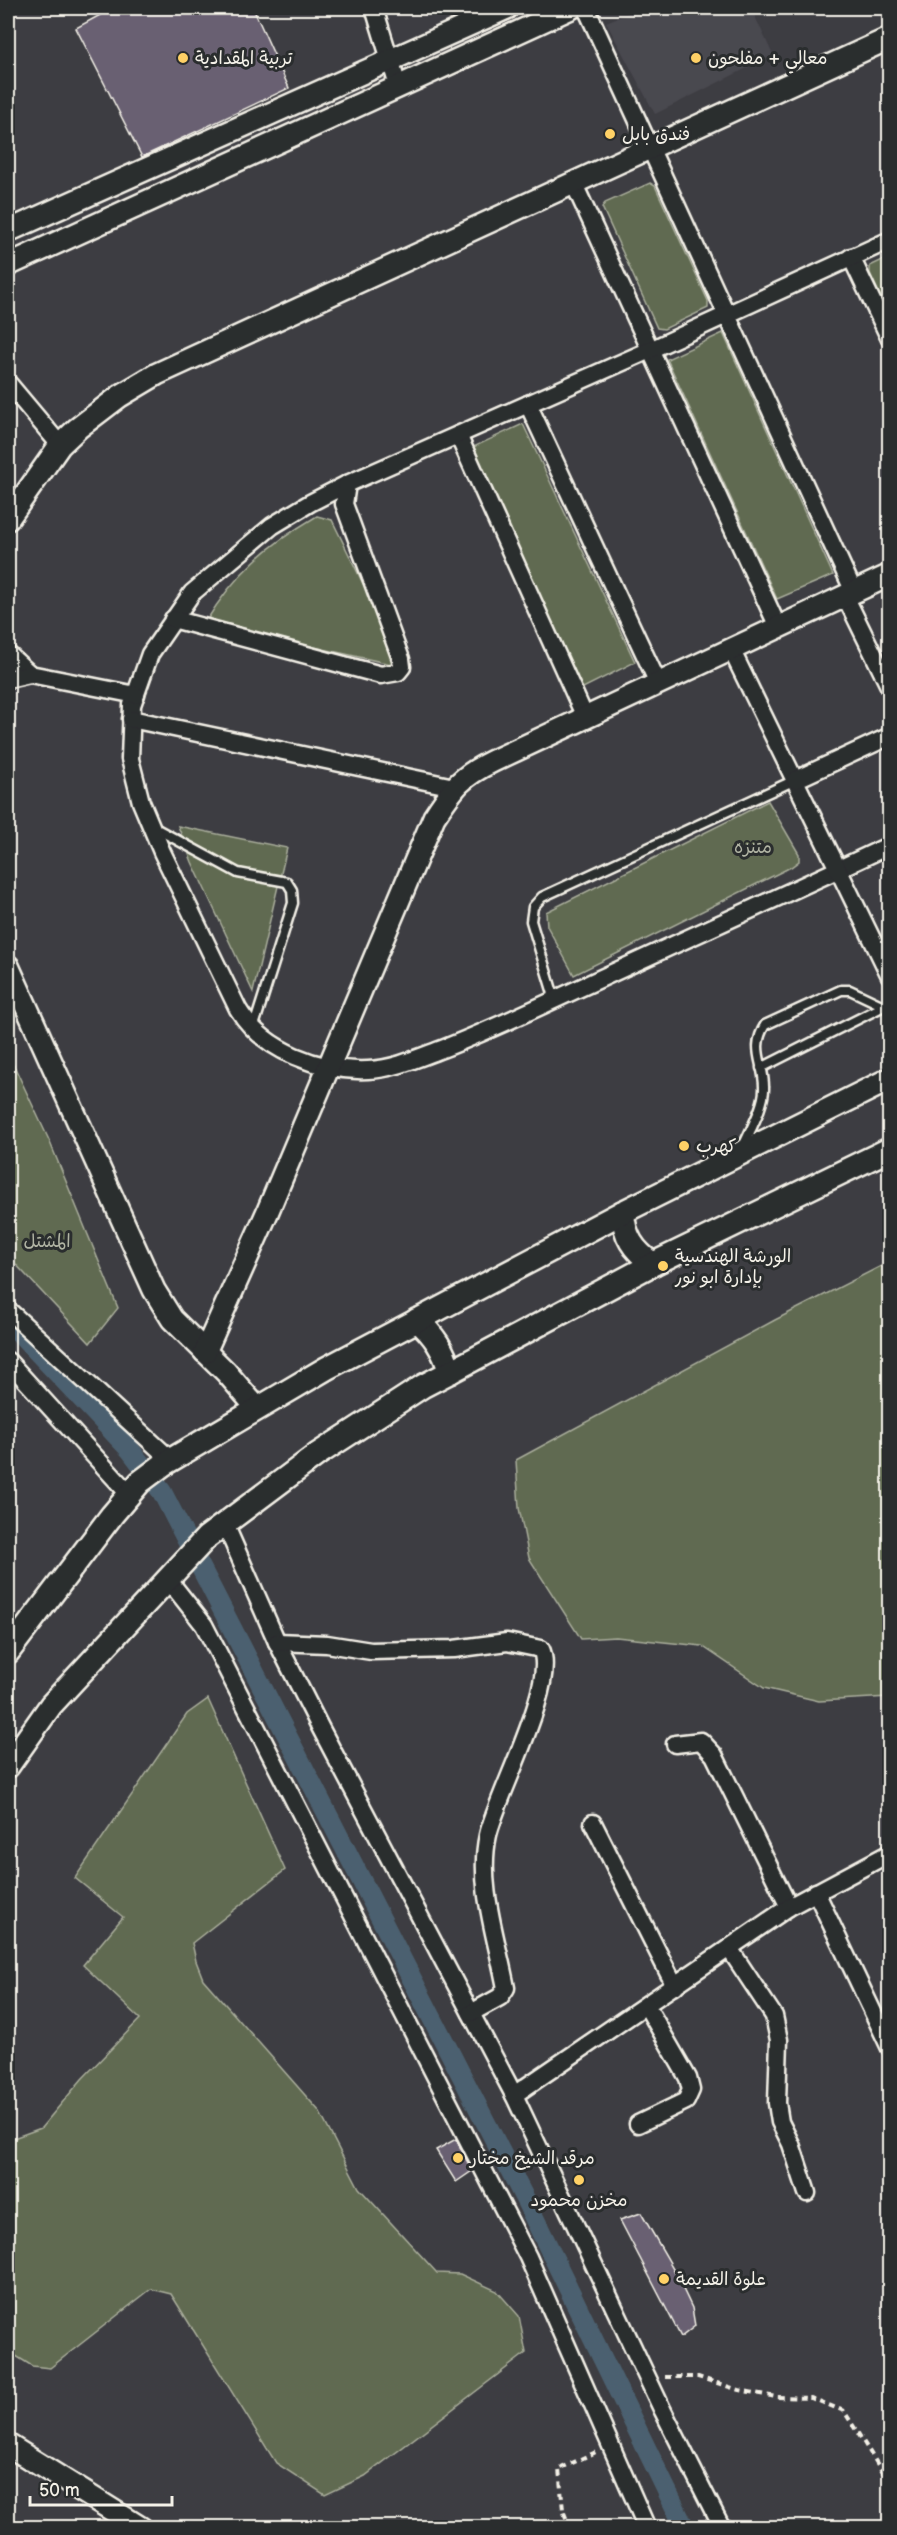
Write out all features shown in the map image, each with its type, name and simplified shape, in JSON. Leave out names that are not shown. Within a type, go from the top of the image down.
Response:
[{"type":"main road","points":[[8,1652],[134,1488],[167,1462],[257,1408],[417,1320],[623,1212],[890,1079]]},
{"type":"main road","points":[[8,1766],[16,1738],[51,1705],[167,1578],[216,1530],[318,1454],[423,1386],[653,1264],[890,1149]]},
{"type":"main road","points":[[623,1212],[623,1224],[633,1248],[653,1264]]},
{"type":"main road","points":[[417,1320],[435,1338],[447,1360],[450,1372]]},
{"type":"street","points":[[374,8],[399,86]]},
{"type":"street","points":[[8,231],[507,8]]},
{"type":"street","points":[[8,265],[571,8]]},
{"type":"street","points":[[586,8],[726,314],[890,688]]},
{"type":"street","points":[[8,519],[60,445],[120,396],[157,374],[890,38]]},
{"type":"street","points":[[574,184],[778,627]]},
{"type":"street","points":[[890,240],[348,484],[272,526],[192,593],[150,654],[136,695],[131,719],[130,759],[141,802],[152,827],[238,1010],[253,1030],[267,1042],[300,1058],[329,1065],[369,1070],[404,1063],[484,1033],[890,844]]},
{"type":"street","points":[[851,257],[890,339]]},
{"type":"street","points":[[8,384],[60,445]]},
{"type":"street","points":[[528,404],[658,683]]},
{"type":"street","points":[[458,435],[585,717]]},
{"type":"street","points":[[173,619],[381,675],[398,672],[402,667],[401,659],[344,504],[348,484]]},
{"type":"street","points":[[205,1352],[267,1213],[434,817],[454,787],[468,773],[890,575]]},
{"type":"street","points":[[731,649],[890,976]]},
{"type":"street","points":[[8,654],[30,674]]},
{"type":"street","points":[[8,679],[30,674],[136,695]]},
{"type":"street","points":[[131,719],[454,787]]},
{"type":"street","points":[[795,780],[890,736]]},
{"type":"street","points":[[8,966],[154,1290],[172,1319],[257,1408]]},
{"type":"street","points":[[8,1310],[167,1462]]},
{"type":"street","points":[[8,1362],[134,1488]]},
{"type":"street","points":[[216,1530],[514,2095],[646,2377],[722,2528]]},
{"type":"street","points":[[167,1578],[204,1625],[528,2257],[647,2528]]},
{"type":"street","points":[[277,1642],[327,1644],[371,1651],[454,1649],[507,1642],[541,1649],[546,1658],[533,1717],[488,1834],[484,1866],[506,1988],[500,1997],[471,2013]]},
{"type":"street","points":[[675,1744],[701,1741],[714,1755],[789,1907]]},
{"type":"street","points":[[593,1823],[675,1986]]},
{"type":"street","points":[[514,2095],[789,1907],[890,1853]]},
{"type":"street","points":[[816,1892],[890,2048]]},
{"type":"street","points":[[729,1948],[774,2016],[779,2040],[777,2103],[780,2122],[791,2144],[807,2193]]},
{"type":"street","points":[[638,2124],[686,2101],[691,2090],[688,2078],[646,2005]]},
{"type":"street","points":[[8,2445],[135,2526]]},
{"type":"lane","points":[[555,1000],[531,921],[533,907],[542,897],[795,780]]},
{"type":"lane","points":[[152,827],[238,873],[287,882],[292,890],[293,903],[253,1030]]},
{"type":"lane","points":[[741,1152],[762,1101],[764,1088],[757,1046],[765,1025],[841,990],[850,990],[887,1007]]},
{"type":"lane","points":[[761,1068],[887,1007]]},
{"type":"path","points":[[646,2377],[698,2377],[757,2393],[811,2398],[844,2411],[890,2484]]},
{"type":"path","points":[[570,2528],[563,2510],[559,2469],[611,2446]]},
{"type":"shaded area","name":"معالي + مفلحون","points":[[641,8],[751,8],[773,55],[655,114],[606,22]]},
{"type":"green space","points":[[650,183],[655,186],[708,301],[708,308],[664,329],[657,328],[602,207],[605,203]]},
{"type":"green space","points":[[889,257],[889,315],[870,273],[870,266]]},
{"type":"green space","points":[[723,333],[833,575],[777,599],[667,359]]},
{"type":"green space","points":[[523,424],[635,662],[581,689],[469,449]]},
{"type":"green space","points":[[317,516],[332,520],[392,643],[394,655],[391,664],[205,623],[228,589],[254,562],[283,538]]},
{"type":"green space","name":"متنزه","points":[[768,801],[799,854],[799,861],[574,975],[547,926],[546,912]]},
{"type":"green space","points":[[178,826],[287,848],[253,992],[192,862]]},
{"type":"green space","name":"المشتل","points":[[8,1053],[49,1140],[118,1308],[90,1343],[8,1256]]},
{"type":"green space","points":[[889,1262],[889,1697],[819,1701],[764,1688],[702,1646],[616,1637],[581,1639],[529,1558],[519,1508],[516,1460],[775,1320]]},
{"type":"green space","points":[[208,1699],[285,1870],[192,1943],[203,1979],[319,2111],[359,2188],[437,2273],[460,2274],[497,2291],[519,2316],[526,2353],[365,2476],[325,2495],[276,2463],[171,2294],[151,2289],[50,2368],[32,2366],[8,2351],[8,2140],[41,2128],[82,2079],[140,2019],[83,1965],[123,1917],[75,1878],[187,1714]]},
{"type":"building","name":"تربية المقدادية","points":[[113,8],[253,8],[289,88],[142,157],[76,28]]},
{"type":"building","name":"مرقد الشيخ مختار","points":[[456,2139],[472,2171],[456,2182],[436,2150]]},
{"type":"building","name":"علوة القديمة","points":[[641,2213],[673,2268],[692,2308],[695,2326],[681,2337],[620,2220]]},
{"type":"waterway","points":[[8,1321],[131,1451],[162,1492],[526,2201],[685,2528]]},
{"type":"place","name":"تربية المقدادية","points":[[183,58]]},
{"type":"place","name":"معالي + مفلحون","points":[[696,58]]},
{"type":"place","name":"فندق بابل","points":[[610,134]]},
{"type":"place","name":"كهرب","points":[[684,1146]]},
{"type":"place","name":"الورشة الهندسية بإدارة ابو نور","points":[[663,1266]]},
{"type":"place","name":"مرقد الشيخ مختار","points":[[458,2158]]},
{"type":"place","name":"مخزن محمود","points":[[579,2180]]},
{"type":"place","name":"علوة القديمة","points":[[664,2279]]}]
